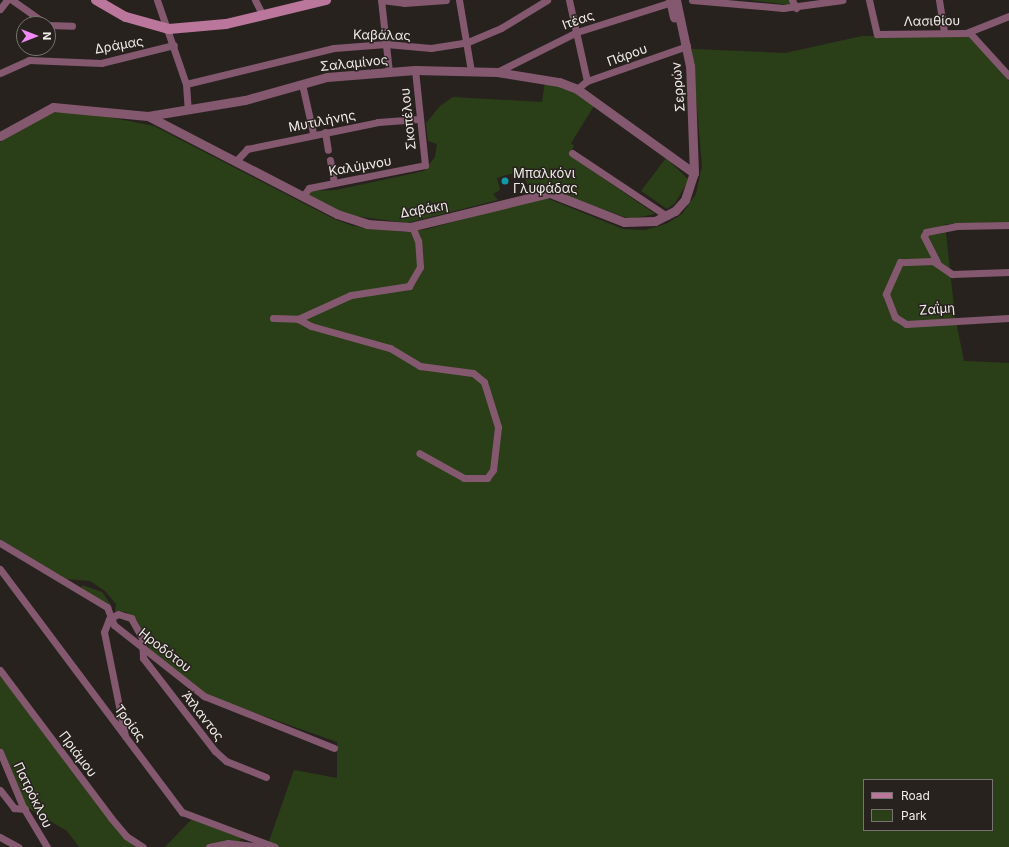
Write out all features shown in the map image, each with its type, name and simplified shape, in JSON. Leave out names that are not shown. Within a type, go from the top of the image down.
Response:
[{"type":"main road","points":[[96,0],[126,17],[169,29],[202,27],[326,0]]},
{"type":"street","points":[[0,9],[7,0]]},
{"type":"street","points":[[12,0],[35,16]]},
{"type":"street","points":[[157,0],[169,29],[186,84],[188,110]]},
{"type":"street","points":[[255,0],[262,14]]},
{"type":"street","points":[[389,72],[381,0],[404,3],[446,0]]},
{"type":"street","points":[[459,0],[468,42],[471,71]]},
{"type":"street","name":"Καβάλας","points":[[186,84],[334,48],[386,44],[431,48],[468,42],[501,28],[547,0]]},
{"type":"street","points":[[569,0],[588,81]]},
{"type":"street","name":"Ιτέας","points":[[497,72],[577,32],[674,0]]},
{"type":"street","name":"Σερρών","points":[[674,0],[684,47],[692,171]]},
{"type":"street","points":[[692,0],[796,8],[842,0]]},
{"type":"street","points":[[792,0],[796,8]]},
{"type":"street","name":"Λασιθίου","points":[[868,0],[877,34],[970,32],[1009,16]]},
{"type":"street","points":[[939,0],[944,33]]},
{"type":"street","points":[[56,25],[72,26]]},
{"type":"street","points":[[970,32],[1009,76]]},
{"type":"street","name":"Δράμας","points":[[0,73],[29,60],[101,63],[174,45]]},
{"type":"street","name":"Πάρου","points":[[577,89],[588,81],[684,47]]},
{"type":"street","name":"Σαλαμίνος","points":[[0,136],[53,106],[148,116],[188,110],[328,78],[415,70],[497,72],[558,82],[577,89],[692,171]]},
{"type":"street","name":"Σκοπέλου","points":[[415,70],[425,164]]},
{"type":"street","points":[[302,84],[313,133]]},
{"type":"street","name":"Δαβάκη","points":[[148,116],[235,162],[359,222],[412,226],[550,193],[624,222],[646,223],[667,216],[685,200],[692,171]]},
{"type":"street","name":"Μυτιλήνης","points":[[235,162],[247,148],[313,133],[420,119]]},
{"type":"street","points":[[325,132],[328,150]]},
{"type":"street","points":[[572,153],[667,216]]},
{"type":"street","points":[[330,160],[334,183]]},
{"type":"street","name":"Καλύμνου","points":[[303,196],[310,188],[425,164]]},
{"type":"street","points":[[1009,225],[956,226],[926,232],[924,236],[937,262],[952,274],[1009,272]]},
{"type":"street","points":[[298,319],[351,295],[409,286],[420,267],[418,241],[412,226]]},
{"type":"street","name":"Ζαΐμη","points":[[937,262],[900,262],[886,294],[895,317],[906,324],[1009,318]]},
{"type":"street","points":[[273,318],[298,319],[316,328],[390,348],[420,366],[473,373],[484,382],[498,427],[494,462],[487,478],[464,478],[419,453]]},
{"type":"street","name":"Ηροδότου","points":[[0,543],[95,598],[107,607],[111,617],[142,648],[204,696],[334,748]]},
{"type":"street","name":"Τροίας","points":[[0,569],[182,812],[274,847]]},
{"type":"street","name":"Άτλαντος","points":[[111,617],[126,614],[131,618],[142,638],[143,658],[215,751],[226,761],[266,778]]},
{"type":"street","points":[[111,617],[104,632],[105,642],[125,736]]},
{"type":"street","name":"Πριάμου","points":[[0,670],[111,818],[126,836],[143,847]]},
{"type":"street","name":"Πατρόκλου","points":[[0,752],[24,810],[47,847]]},
{"type":"street","points":[[0,790],[14,808],[24,810]]},
{"type":"street","points":[[0,837],[18,847]]},
{"type":"street","points":[[209,847],[228,843],[262,847]]},
{"type":"green space","points":[[749,0],[793,0],[790,5]]},
{"type":"green space","points":[[862,36],[969,36],[1009,81],[1009,222],[945,224],[955,316],[964,361],[1009,363],[1009,847],[267,847],[294,770],[337,778],[337,742],[202,694],[149,648],[137,620],[126,612],[115,611],[116,604],[105,591],[90,581],[66,579],[0,539],[0,142],[48,113],[78,111],[154,126],[334,219],[353,226],[403,232],[428,229],[535,199],[549,199],[623,229],[645,230],[666,224],[682,214],[696,194],[702,166],[692,49],[785,53]]},
{"type":"green space","points":[[545,81],[574,91],[594,106],[571,143],[574,146],[569,155],[655,214],[630,219],[551,190],[530,190],[521,171],[497,178],[500,190],[493,194],[498,200],[407,223],[348,215],[309,195],[311,191],[336,190],[424,171],[435,157],[437,144],[428,141],[426,123],[440,106],[453,97],[542,102]]},
{"type":"green space","points":[[666,158],[689,180],[675,203],[667,209],[641,191]]},
{"type":"green space","points":[[82,585],[102,592],[111,605],[81,590]]},
{"type":"green space","points":[[0,676],[138,847],[79,847],[67,831],[26,807],[0,748]]},
{"type":"green space","points":[[192,819],[242,838],[236,845],[243,847],[165,847]]},
{"type":"place","name":"Μπαλκόνι Γλυφάδας","points":[[505,181]]}]
